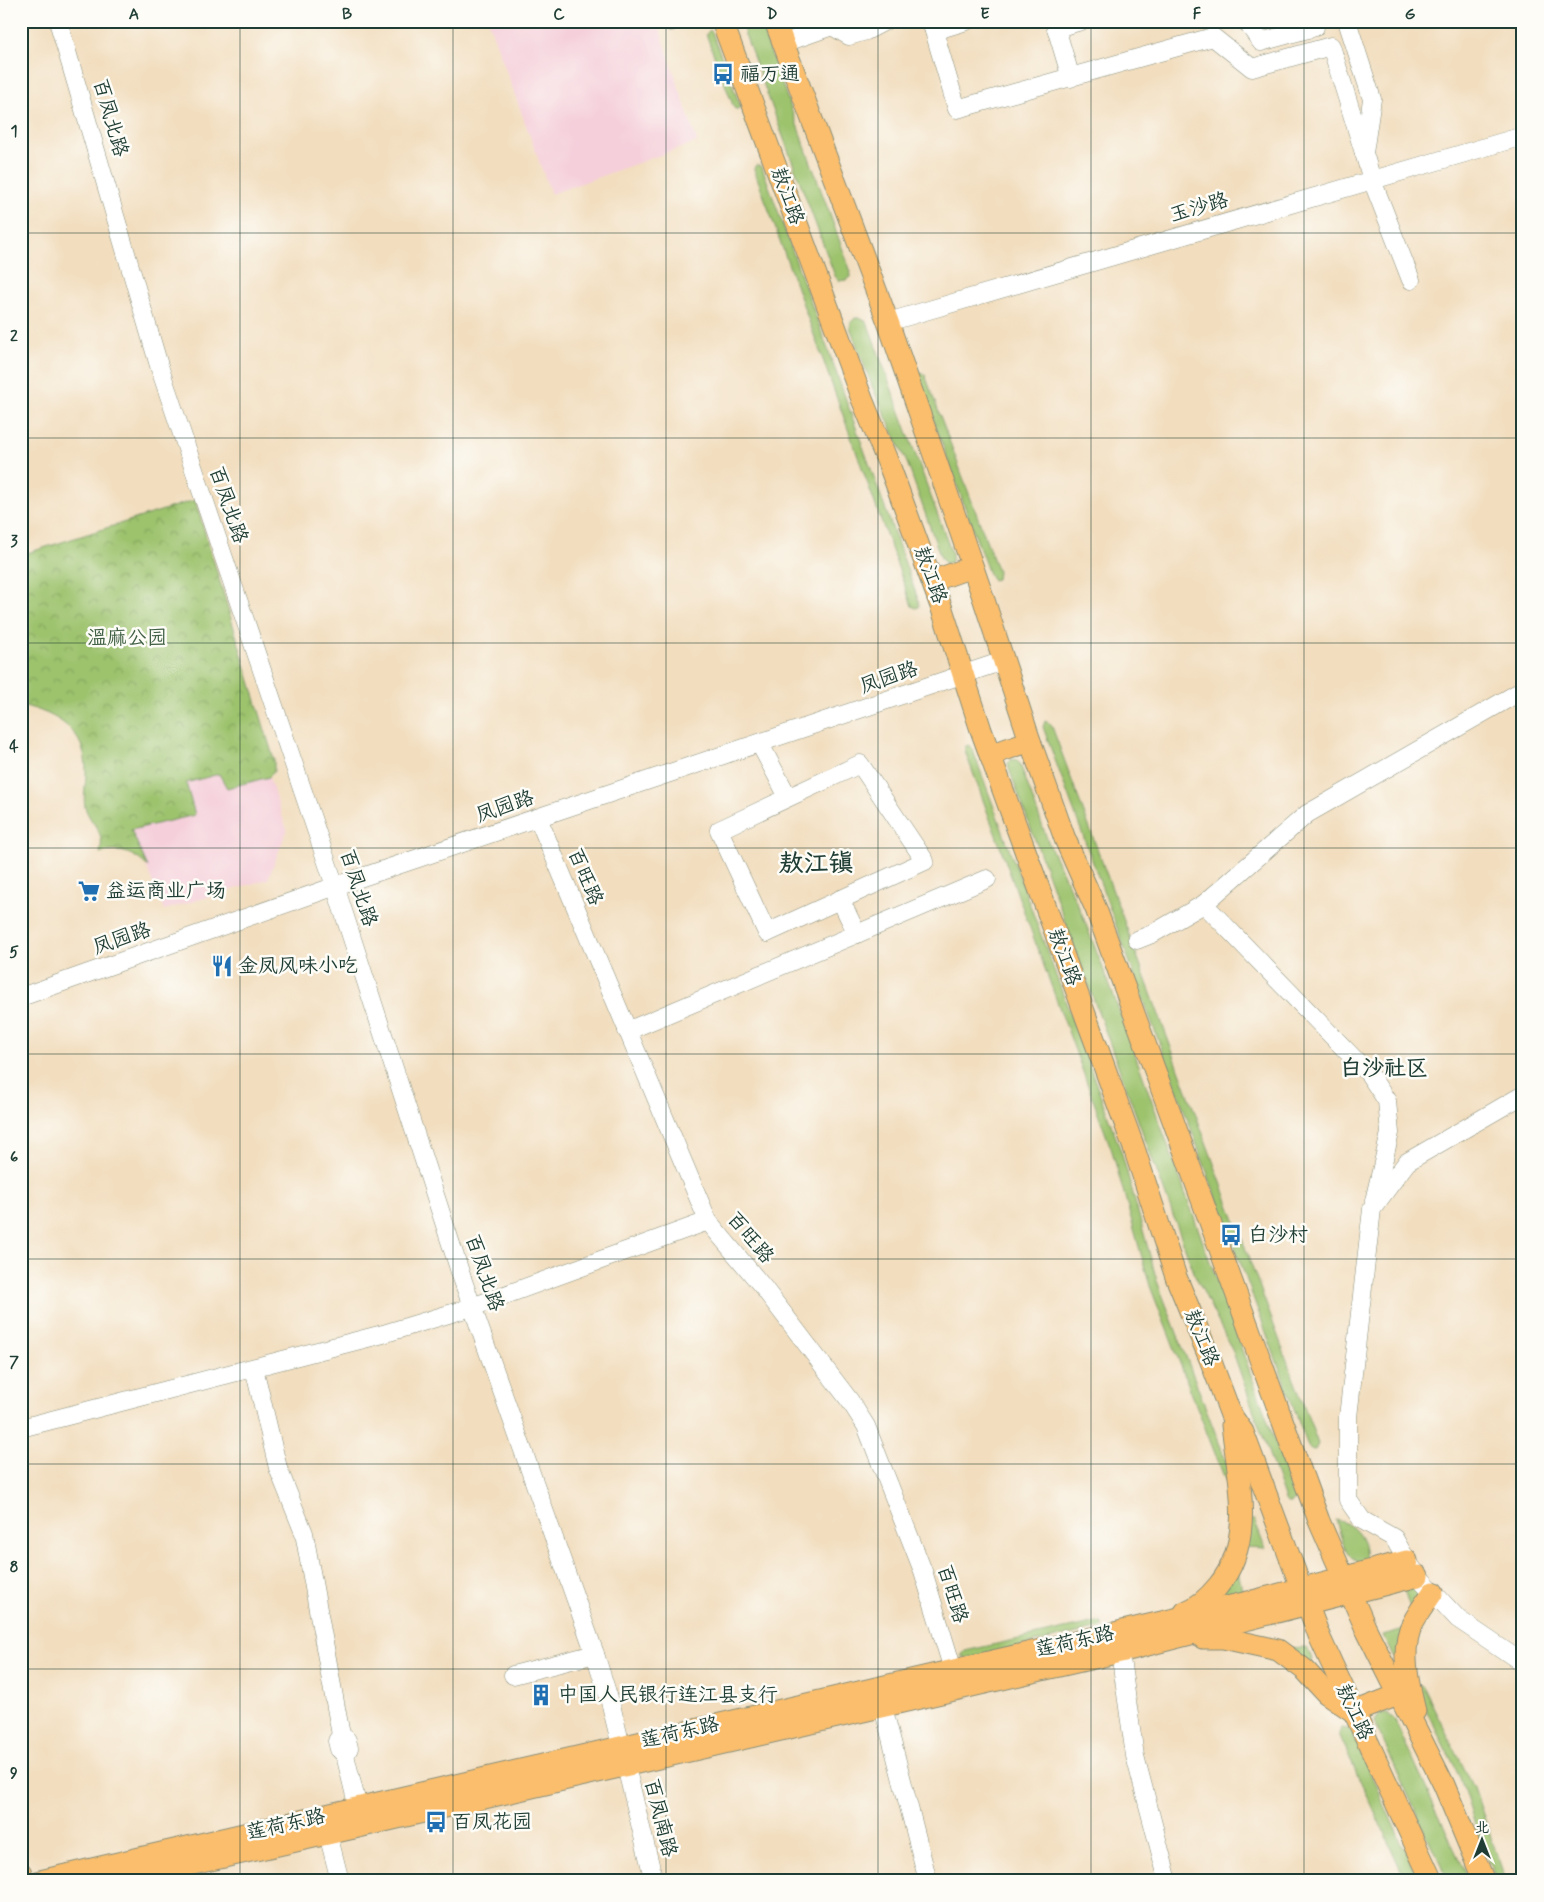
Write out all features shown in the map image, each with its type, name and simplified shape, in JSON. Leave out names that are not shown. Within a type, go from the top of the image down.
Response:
[{"type":"main road","name":"敖江路","points":[[722,21],[855,381],[891,470],[932,581],[990,755],[1134,1148],[1176,1277],[1231,1415],[1243,1432],[1320,1638],[1432,1881]]},
{"type":"main road","points":[[775,21],[888,322],[1065,839],[1096,909],[1319,1521],[1398,1695],[1444,1785],[1484,1881]]},
{"type":"main road","points":[[932,581],[972,567]]},
{"type":"main road","points":[[990,755],[1030,741]]},
{"type":"main road","points":[[1162,1632],[1209,1597],[1224,1579],[1236,1558],[1240,1544],[1242,1513],[1231,1415]]},
{"type":"main road","name":"莲荷东路","points":[[117,1881],[328,1834],[953,1670],[1162,1632],[1413,1568]]},
{"type":"main road","points":[[1421,1738],[1408,1685],[1406,1656],[1410,1630],[1433,1592]]},
{"type":"main road","points":[[1162,1632],[1197,1638],[1223,1638],[1278,1650],[1305,1670],[1326,1693],[1354,1712],[1398,1695]]},
{"type":"main road","name":"莲荷东路","points":[[40,1881],[358,1808],[883,1707],[1120,1652],[1162,1632]]},
{"type":"main road","points":[[21,1874],[23,1881]]},
{"type":"street","name":"百凤北路","points":[[58,21],[160,370],[336,886],[472,1307],[595,1654],[624,1756]]},
{"type":"street","points":[[784,43],[832,24],[849,36],[866,31],[885,21]]},
{"type":"street","points":[[967,21],[932,26],[957,109],[1213,37],[1252,68],[1331,46],[1372,180],[1411,280]]},
{"type":"street","points":[[1071,78],[1055,25],[1080,21]]},
{"type":"street","points":[[1246,21],[1261,42],[1314,27],[1313,21]]},
{"type":"street","points":[[1347,21],[1372,99],[1364,153]]},
{"type":"street","name":"玉沙路","points":[[888,322],[1523,136]]},
{"type":"street","name":"凤园路","points":[[21,997],[336,886],[1004,661]]},
{"type":"street","points":[[1137,940],[1152,934],[1204,904],[1307,814],[1523,690]]},
{"type":"street","points":[[760,744],[788,798]]},
{"type":"street","points":[[860,764],[925,861],[767,933],[719,830],[788,798],[860,764]]},
{"type":"street","name":"百旺路","points":[[538,818],[708,1221],[764,1287],[850,1401],[866,1426],[923,1570],[953,1670]]},
{"type":"street","points":[[627,1031],[987,879]]},
{"type":"street","points":[[840,899],[857,934]]},
{"type":"street","points":[[1204,904],[1369,1074],[1387,1101],[1390,1132],[1372,1209],[1348,1417],[1348,1500],[1362,1520],[1394,1538],[1413,1568],[1458,1619],[1523,1663]]},
{"type":"street","points":[[1372,1209],[1407,1162],[1523,1095]]},
{"type":"street","points":[[21,1428],[383,1334],[472,1307],[708,1221]]},
{"type":"street","points":[[254,1368],[278,1468],[304,1533],[341,1735],[337,1741],[339,1749],[345,1755],[358,1808]]},
{"type":"street","points":[[1120,1652],[1135,1756],[1168,1881]]},
{"type":"street","points":[[513,1675],[595,1654]]},
{"type":"street","points":[[883,1707],[928,1881]]},
{"type":"street","name":"百凤南路","points":[[624,1756],[654,1881]]},
{"type":"street","points":[[328,1834],[340,1881]]},
{"type":"shaded area","points":[[488,21],[657,21],[697,142],[551,194]]},
{"type":"shaded area","points":[[219,773],[227,788],[269,777],[287,830],[268,879],[164,910],[131,829],[195,815],[186,783]]},
{"type":"green space","points":[[740,21],[759,21],[851,272],[850,277],[846,280],[839,281],[835,276]]},
{"type":"green space","points":[[710,30],[740,105],[738,110],[734,108],[706,34]]},
{"type":"green space","points":[[758,165],[762,167],[919,602],[919,607],[912,606],[754,169]]},
{"type":"green space","points":[[855,318],[862,318],[867,322],[952,554],[950,563],[945,563],[941,558],[908,465],[872,386],[850,327],[851,322]]},
{"type":"green space","points":[[920,373],[925,375],[998,572],[997,579],[993,580],[989,574],[918,377]]},
{"type":"green space","name":"温麻公园","points":[[195,500],[274,760],[274,771],[269,777],[227,788],[219,774],[186,783],[195,815],[131,830],[148,867],[126,852],[100,853],[101,839],[85,807],[85,758],[76,735],[58,719],[21,705],[21,555]]},
{"type":"green space","points":[[1045,721],[1051,724],[1318,1444],[1315,1450],[1309,1449],[1043,727]]},
{"type":"green space","points":[[968,745],[972,748],[1122,1154],[1157,1281],[1233,1479],[1230,1483],[1226,1482],[1150,1286],[1112,1151],[965,751],[965,747]]},
{"type":"green space","points":[[1011,759],[1017,760],[1020,764],[1049,844],[1082,914],[1116,1002],[1296,1499],[1291,1503],[1287,1503],[1285,1500],[1233,1352],[1195,1275],[1009,769],[1008,763]]},
{"type":"green space","points":[[1249,1520],[1254,1520],[1265,1548],[1244,1547]]},
{"type":"green space","points":[[1336,1520],[1349,1525],[1359,1535],[1365,1548],[1365,1562],[1352,1558],[1348,1553],[1342,1541]]},
{"type":"green space","points":[[1237,1567],[1243,1594],[1220,1597]]},
{"type":"green space","points":[[1421,1585],[1425,1587],[1411,1611],[1404,1590]]},
{"type":"green space","points":[[1096,1622],[1101,1623],[1103,1627],[966,1659],[961,1656],[965,1651]]},
{"type":"green space","points":[[1404,1629],[1397,1658],[1393,1657],[1383,1635]]},
{"type":"green space","points":[[1307,1647],[1312,1659],[1310,1663],[1289,1648]]},
{"type":"green space","points":[[1420,1684],[1424,1688],[1474,1788],[1506,1881],[1497,1881],[1476,1828],[1460,1778],[1417,1692]]},
{"type":"green space","points":[[1380,1714],[1388,1714],[1394,1719],[1469,1881],[1448,1881],[1378,1730],[1375,1721]]},
{"type":"green space","points":[[1341,1728],[1350,1729],[1419,1881],[1406,1881],[1339,1734]]},
{"type":"place","name":"福万通","points":[[723,74]]},
{"type":"place","name":"益运商业广场","points":[[89,891]]},
{"type":"place","name":"金凤风味小吃","points":[[222,966]]},
{"type":"place","name":"白沙村","points":[[1231,1235]]},
{"type":"place","name":"中国人民银行连江县支行","points":[[541,1695]]},
{"type":"place","name":"百凤花园","points":[[436,1822]]},
{"type":"district","name":"敖江镇","points":[[816,864]]},
{"type":"district","name":"白沙社区","points":[[1384,1069]]}]
